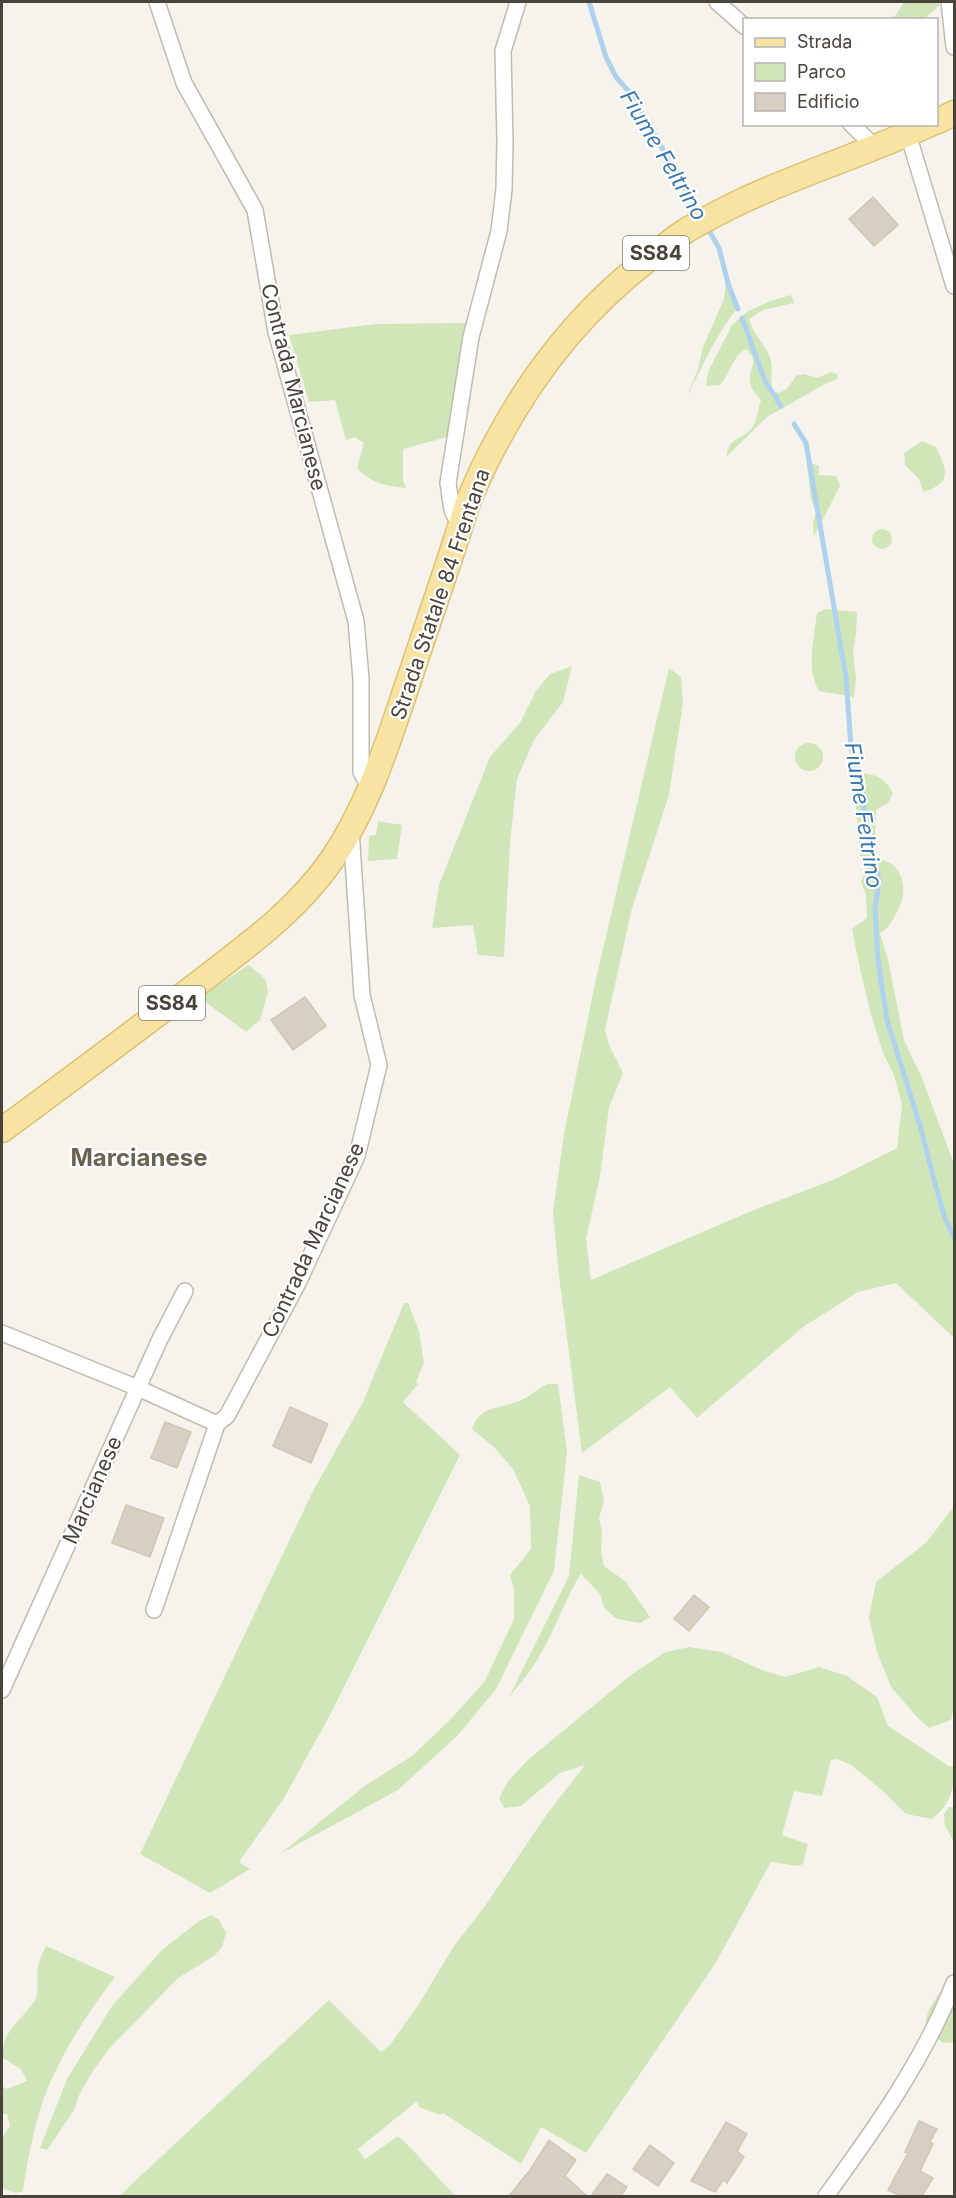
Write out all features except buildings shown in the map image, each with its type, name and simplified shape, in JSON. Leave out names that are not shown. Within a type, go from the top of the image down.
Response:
[{"type":"main road","points":[[938,121],[954,113]]},
{"type":"main road","name":"Strada Statale 84 Frentana","points":[[2,1130],[86,1069],[284,915],[314,883],[351,830],[381,764],[480,472],[497,438],[534,378],[578,324],[628,275],[684,232],[745,200],[926,126]]},
{"type":"street","name":"Contrada Marcianese","points":[[157,2],[184,83],[255,210],[276,332],[356,621],[361,679],[361,772],[370,788]]},
{"type":"street","points":[[460,527],[452,510],[448,483],[471,337],[499,231],[506,142],[503,51],[518,2]]},
{"type":"street","points":[[717,2],[743,26]]},
{"type":"street","points":[[949,2],[954,47]]},
{"type":"street","points":[[853,126],[876,148]]},
{"type":"street","points":[[908,135],[954,286]]},
{"type":"street","name":"Contrada Marcianese","points":[[154,1610],[217,1424],[227,1416],[298,1283],[357,1156],[379,1065],[362,995],[351,830]]},
{"type":"street","name":"Marcianese","points":[[2,1690],[138,1388],[185,1291]]},
{"type":"street","points":[[2,1333],[138,1388],[217,1424]]},
{"type":"street","points":[[826,2196],[863,2145],[903,2082],[942,2014],[954,1983]]},
{"type":"green space","points":[[904,2],[939,2],[939,6],[925,18],[890,18],[895,16]]},
{"type":"green space","points":[[727,272],[739,306],[717,339],[687,397],[698,369],[703,347],[724,299]]},
{"type":"green space","points":[[791,295],[794,303],[763,310],[749,319],[770,357],[773,391],[779,393],[787,389],[796,376],[803,374],[818,378],[831,372],[837,374],[838,379],[767,417],[727,456],[730,446],[752,428],[761,400],[750,382],[753,358],[746,349],[742,352],[720,385],[706,386],[708,372],[732,325],[747,312],[770,301]]},
{"type":"green space","points":[[468,323],[447,437],[403,449],[403,480],[406,488],[385,485],[368,477],[357,468],[364,443],[355,437],[346,440],[335,400],[309,402],[289,335],[376,324]]},
{"type":"green space","points":[[922,441],[936,447],[945,469],[945,475],[939,485],[923,492],[919,479],[905,465],[904,453]]},
{"type":"green space","points":[[811,463],[819,466],[819,475],[836,476],[840,486],[814,536],[813,523],[816,512],[811,499],[807,466]]},
{"type":"green space","points":[[882,529],[889,532],[892,539],[889,546],[882,549],[875,546],[872,539],[875,532]]},
{"type":"green space","points":[[826,609],[857,612],[853,652],[856,678],[854,697],[819,691],[815,682],[812,653],[817,613]]},
{"type":"green space","points":[[572,666],[563,702],[534,740],[517,779],[510,843],[504,957],[478,955],[473,925],[432,928],[439,885],[490,757],[520,723],[536,691],[550,674]]},
{"type":"green space","points":[[669,668],[681,677],[683,703],[669,795],[631,912],[605,1030],[609,1045],[623,1073],[609,1107],[600,1176],[586,1239],[591,1280],[749,1212],[835,1179],[897,1148],[902,1105],[894,1075],[883,1053],[870,1011],[852,929],[867,918],[866,895],[861,882],[867,866],[874,859],[881,860],[894,866],[902,878],[903,885],[900,906],[888,927],[880,933],[888,960],[904,1040],[922,1078],[954,1164],[954,1338],[896,1283],[858,1292],[803,1327],[697,1418],[670,1387],[582,1453],[553,1213],[564,1134],[596,979]]},
{"type":"green space","points":[[809,743],[819,747],[823,757],[819,767],[809,771],[799,767],[795,757],[799,747]]},
{"type":"green space","points":[[861,773],[881,779],[893,794],[888,803],[876,810],[874,859],[860,856],[854,782]]},
{"type":"green space","points":[[378,821],[402,825],[397,859],[368,861],[369,836],[376,835]]},
{"type":"green space","points":[[248,965],[266,981],[268,992],[260,1020],[246,1032],[200,998]]},
{"type":"green space","points":[[404,1303],[408,1303],[419,1331],[424,1363],[416,1382],[418,1384],[403,1402],[460,1455],[329,1717],[284,1798],[239,1862],[250,1869],[210,1893],[140,1854],[313,1491],[363,1402]]},
{"type":"green space","points":[[548,1384],[558,1384],[567,1452],[554,1571],[496,1689],[458,1735],[398,1790],[280,1854],[366,1785],[412,1756],[452,1718],[485,1681],[514,1619],[514,1589],[510,1575],[531,1549],[530,1506],[513,1469],[494,1447],[472,1429],[485,1412],[512,1404]]},
{"type":"green space","points":[[579,1475],[600,1482],[604,1500],[599,1519],[604,1566],[625,1581],[650,1617],[640,1623],[613,1616],[604,1607],[600,1594],[581,1574],[540,1656],[509,1697],[569,1576]]},
{"type":"green space","points":[[954,1506],[954,1707],[951,1720],[929,1728],[891,1687],[877,1652],[869,1618],[876,1582],[927,1542]]},
{"type":"green space","points":[[689,1647],[722,1652],[762,1670],[785,1677],[819,1667],[847,1676],[877,1697],[888,1726],[949,1766],[954,1766],[954,1781],[948,1801],[932,1819],[906,1814],[851,1765],[837,1759],[831,1760],[822,1796],[794,1791],[782,1835],[808,1844],[803,1864],[798,1866],[771,1862],[715,1964],[586,2153],[541,2127],[521,2164],[443,2113],[440,2115],[419,2107],[417,2101],[358,2149],[365,2159],[398,2136],[455,2196],[119,2196],[329,2000],[381,2052],[390,2045],[419,2004],[454,1946],[485,1906],[547,1814],[585,1765],[560,1773],[521,1806],[504,1808],[499,1798],[508,1781],[529,1759],[632,1674],[666,1652]]},
{"type":"green space","points":[[949,1807],[954,1807],[954,1842],[945,1826],[944,1814]]},
{"type":"green space","points":[[211,1915],[219,1920],[226,1933],[222,1947],[214,1956],[178,1978],[109,2049],[93,2071],[80,2093],[74,2110],[47,2150],[40,2148],[67,2079],[112,2006],[162,1950],[199,1921]]},
{"type":"green space","points":[[46,1946],[115,1977],[80,2028],[50,2083],[30,2150],[23,2191],[16,2193],[2,2188],[2,2138],[10,2126],[7,2114],[2,2114],[2,2086],[7,2089],[27,2081],[21,2069],[3,2058],[3,2049],[13,2026],[35,2000],[39,1965]]},
{"type":"green space","points":[[954,1968],[954,2042],[943,2043],[928,2030],[927,2017],[929,2010],[953,1975]]},
{"type":"waterway","name":"Fiume Feltrino","points":[[589,2],[606,57],[616,77],[631,94],[701,216]]},
{"type":"waterway","name":"Fiume Feltrino","points":[[707,227],[719,248],[729,287],[738,309]]},
{"type":"waterway","name":"Fiume Feltrino","points":[[742,318],[765,381],[781,406]]},
{"type":"waterway","name":"Fiume Feltrino","points":[[794,424],[806,443],[846,677],[851,748],[861,777],[867,836],[878,873],[875,907],[878,961],[887,1020],[921,1129],[945,1218],[954,1237]]},
{"type":"district","name":"Marcianese","points":[[139,1157]]}]
